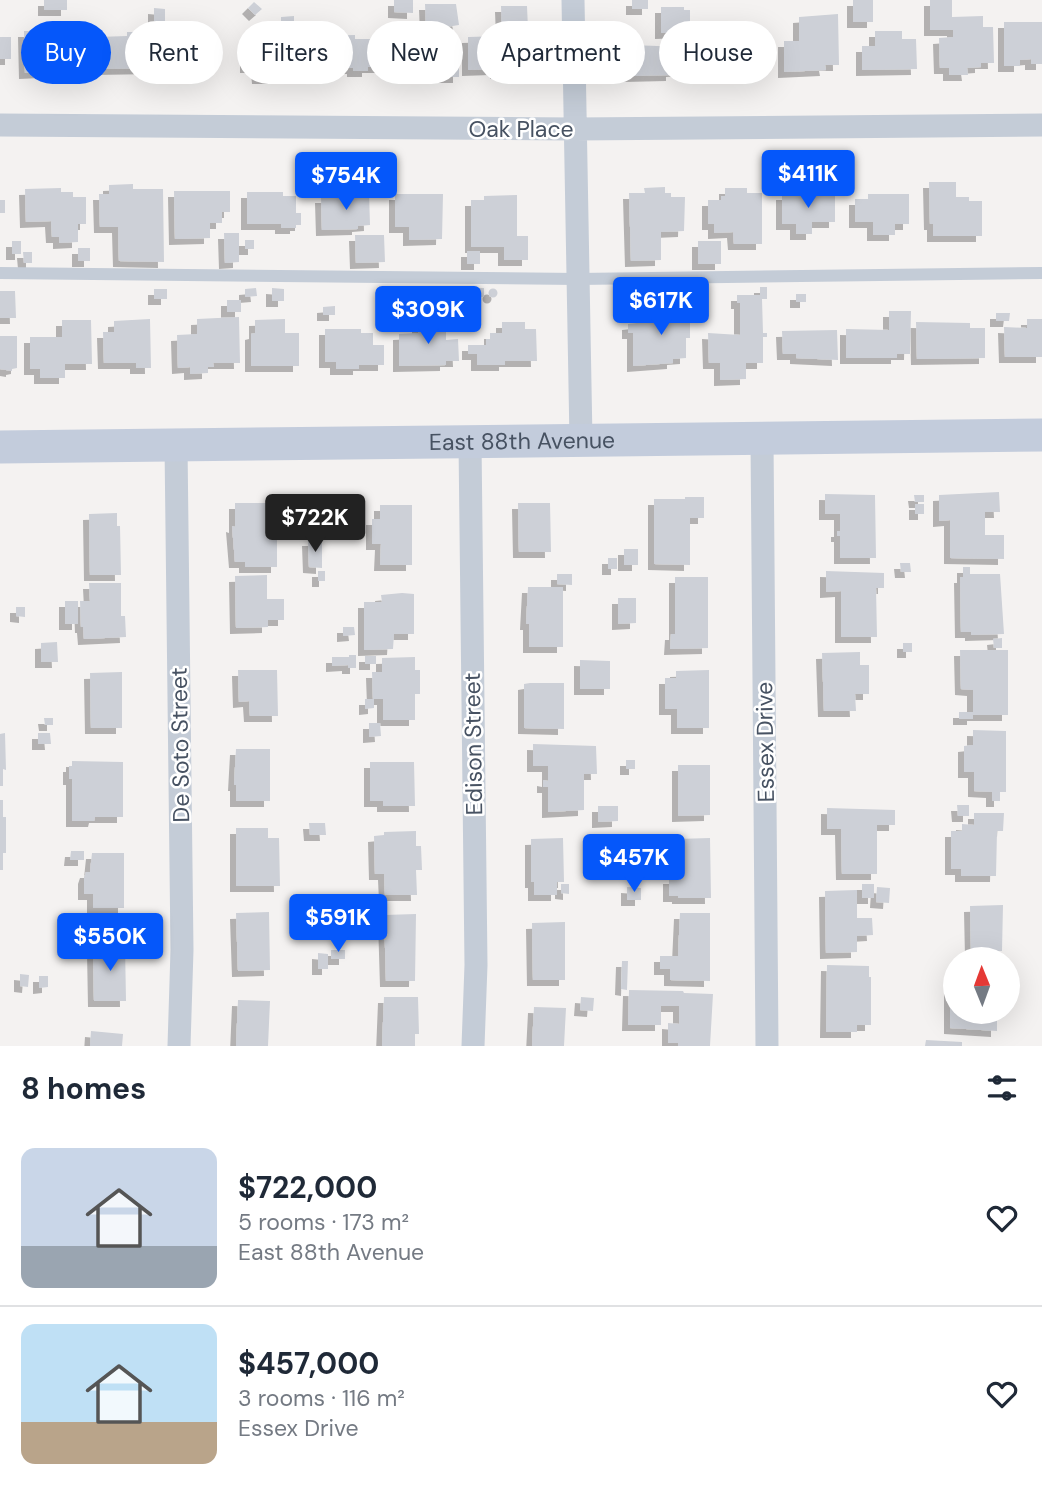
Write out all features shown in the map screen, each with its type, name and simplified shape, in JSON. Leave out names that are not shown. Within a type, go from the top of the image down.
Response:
[{"type":"main road","name":"East 88th Avenue","points":[[0,447],[1042,435]]},
{"type":"street","points":[[573,0],[581,440]]},
{"type":"street","name":"Oak Place","points":[[0,125],[575,130],[1042,125]]},
{"type":"street","name":"Essex Drive","points":[[762,439],[768,1046]]},
{"type":"street","name":"Edison Street","points":[[470,442],[476,965],[473,1046]]},
{"type":"street","name":"De Soto Street","points":[[176,445],[183,950],[179,1046]]},
{"type":"lane","points":[[0,273],[578,279],[1042,273]]},
{"type":"building","points":[[44,0],[67,0],[67,10],[44,10]]},
{"type":"building","points":[[394,0],[413,0],[413,13],[394,12]]},
{"type":"building","points":[[632,0],[648,0],[648,9],[632,9]]},
{"type":"building","points":[[853,0],[873,0],[873,22],[853,22]]},
{"type":"building","points":[[930,0],[952,0],[952,17],[983,16],[983,27],[993,27],[994,63],[981,63],[981,67],[967,68],[968,75],[949,75],[949,68],[940,68],[939,38],[953,37],[953,30],[930,30]]},
{"type":"building","points":[[254,2],[262,9],[255,15],[248,8]]},
{"type":"building","points":[[425,4],[456,4],[458,21],[426,21]]},
{"type":"building","points":[[501,6],[527,6],[528,21],[502,21]]},
{"type":"building","points":[[661,7],[684,7],[684,10],[690,10],[690,21],[661,21]]},
{"type":"building","points":[[154,8],[165,9],[165,21],[154,21]]},
{"type":"building","points":[[838,14],[839,65],[825,65],[826,70],[784,72],[784,41],[799,41],[799,17]]},
{"type":"building","points":[[294,16],[294,21],[281,21],[281,17]]},
{"type":"building","points":[[1004,22],[1042,22],[1042,64],[1031,64],[1031,59],[1020,60],[1020,66],[1004,66]]},
{"type":"building","points":[[875,31],[902,31],[902,39],[916,39],[917,69],[862,70],[862,46],[875,46]]},
{"type":"building","points":[[353,35],[355,39],[367,39],[367,71],[353,71]]},
{"type":"building","points":[[125,36],[125,69],[111,69],[111,37]]},
{"type":"building","points":[[0,37],[11,37],[11,59],[0,59]]},
{"type":"building","points":[[468,37],[477,37],[477,70],[468,70]]},
{"type":"building","points":[[645,46],[659,46],[659,75],[645,76]]},
{"type":"building","points":[[929,182],[956,182],[956,197],[982,201],[982,236],[933,236],[933,224],[930,224]]},
{"type":"building","points":[[133,184],[133,189],[163,189],[164,262],[119,261],[118,227],[100,227],[99,194],[109,194],[109,185]]},
{"type":"building","points":[[665,187],[665,193],[671,193],[671,197],[685,197],[684,231],[661,232],[661,260],[631,261],[629,193],[645,193],[644,188]]},
{"type":"building","points":[[61,188],[61,192],[73,192],[73,197],[86,197],[86,224],[78,224],[78,242],[59,243],[59,237],[52,237],[51,221],[26,222],[25,189]]},
{"type":"building","points":[[725,188],[747,188],[747,193],[762,193],[762,244],[734,244],[733,232],[714,233],[714,224],[708,224],[708,200],[721,200],[721,196],[725,196]]},
{"type":"building","points":[[174,191],[230,191],[230,212],[222,212],[222,223],[210,223],[210,238],[175,239]]},
{"type":"building","points":[[247,192],[283,192],[283,196],[296,196],[296,213],[301,213],[301,225],[296,225],[296,228],[281,228],[281,224],[247,224]]},
{"type":"building","points":[[369,192],[370,225],[358,226],[358,229],[322,230],[321,197],[354,197],[354,193]]},
{"type":"building","points":[[395,194],[443,194],[442,239],[409,240],[409,227],[395,227]]},
{"type":"building","points":[[782,194],[835,194],[835,222],[812,222],[812,234],[796,234],[796,224],[782,224]]},
{"type":"building","points":[[868,194],[909,194],[909,224],[895,224],[895,235],[873,235],[873,222],[855,222],[855,199],[868,199]]},
{"type":"building","points":[[517,195],[517,236],[528,236],[528,260],[504,260],[504,247],[471,247],[471,200],[484,200],[484,196]]},
{"type":"building","points":[[0,200],[5,200],[5,213],[0,213]]},
{"type":"building","points":[[224,233],[239,233],[239,262],[225,263]]},
{"type":"building","points":[[355,235],[384,235],[385,262],[356,263]]},
{"type":"building","points":[[245,240],[254,240],[254,249],[245,249]]},
{"type":"building","points":[[12,241],[21,241],[21,254],[12,254]]},
{"type":"building","points":[[698,241],[721,241],[721,264],[698,264]]},
{"type":"building","points":[[78,248],[90,248],[90,261],[78,261]]},
{"type":"building","points":[[467,251],[480,251],[480,264],[467,264]]},
{"type":"building","points":[[23,252],[32,252],[32,263],[24,263]]},
{"type":"building","points":[[760,287],[767,287],[767,299],[762,299],[763,333],[767,333],[767,337],[763,337],[763,363],[746,363],[746,379],[720,380],[720,363],[709,363],[708,333],[740,335],[740,303],[737,303],[737,295],[760,295]]},
{"type":"building","points":[[256,288],[257,296],[245,297],[245,289]]},
{"type":"building","points":[[272,288],[284,289],[284,301],[272,301]]},
{"type":"building","points":[[467,288],[484,288],[484,297],[467,296]]},
{"type":"building","points":[[154,289],[167,289],[167,299],[154,299]]},
{"type":"building","points":[[493,289],[497,293],[493,297],[489,293]]},
{"type":"building","points":[[632,289],[656,290],[656,298],[631,297]]},
{"type":"building","points":[[0,291],[15,291],[16,318],[0,318]]},
{"type":"building","points":[[796,294],[806,294],[806,302],[796,302]]},
{"type":"building","points":[[227,300],[241,300],[241,312],[227,312]]},
{"type":"building","points":[[335,306],[335,315],[323,315],[323,307]]},
{"type":"building","points":[[690,309],[690,338],[686,338],[686,358],[673,359],[673,363],[633,366],[633,333],[628,333],[628,324],[646,322],[645,311]]},
{"type":"building","points":[[889,311],[911,311],[910,354],[897,354],[897,358],[846,358],[846,329],[889,330]]},
{"type":"building","points":[[996,313],[1010,313],[1009,321],[996,321]]},
{"type":"building","points":[[239,317],[240,363],[213,363],[214,367],[208,367],[208,373],[190,374],[190,367],[178,368],[177,335],[197,334],[197,319]]},
{"type":"building","points":[[150,319],[151,368],[136,368],[136,363],[104,363],[103,332],[114,332],[114,321]]},
{"type":"building","points":[[285,319],[285,333],[299,333],[299,366],[251,366],[251,334],[255,333],[255,320]]},
{"type":"building","points":[[1027,319],[1042,319],[1042,357],[1005,357],[1004,327],[1027,328]]},
{"type":"building","points":[[62,320],[91,320],[92,364],[65,364],[65,378],[40,378],[40,369],[30,369],[30,337],[62,337]]},
{"type":"building","points":[[418,321],[446,321],[446,340],[458,339],[459,361],[446,361],[446,365],[399,366],[399,334],[418,333]]},
{"type":"building","points":[[502,322],[525,322],[525,329],[536,329],[537,361],[505,361],[505,365],[477,365],[477,354],[468,354],[468,345],[486,345],[490,333],[502,333]]},
{"type":"building","points":[[916,322],[970,323],[970,328],[985,328],[985,358],[917,359]]},
{"type":"building","points":[[325,329],[361,329],[361,333],[373,333],[373,345],[384,345],[384,365],[336,369],[336,362],[325,362]]},
{"type":"building","points":[[837,330],[838,360],[796,358],[796,354],[783,354],[782,331]]},
{"type":"building","points":[[0,336],[17,336],[17,368],[12,371],[0,369]]},
{"type":"building","points":[[999,492],[1000,512],[985,512],[985,535],[1004,535],[1004,559],[950,558],[950,520],[939,521],[939,495]]},
{"type":"building","points":[[825,494],[875,495],[876,558],[840,558],[840,536],[837,536],[837,531],[840,531],[840,514],[825,514]]},
{"type":"building","points":[[914,495],[924,495],[924,502],[915,502]]},
{"type":"building","points":[[327,497],[338,497],[338,508],[327,508]]},
{"type":"building","points":[[704,497],[704,518],[690,518],[690,565],[654,564],[654,499]]},
{"type":"building","points":[[316,499],[323,499],[324,514],[316,514]]},
{"type":"building","points":[[235,503],[267,503],[267,517],[277,517],[277,567],[245,567],[245,562],[235,562],[232,526],[235,527]]},
{"type":"building","points":[[518,503],[550,503],[551,552],[519,552]]},
{"type":"building","points":[[915,504],[924,504],[924,514],[915,514]]},
{"type":"building","points":[[380,505],[412,505],[412,565],[380,565],[381,544],[372,544],[372,519],[380,519]]},
{"type":"building","points":[[117,513],[117,526],[120,526],[121,575],[90,575],[89,514]]},
{"type":"building","points":[[308,540],[322,540],[322,568],[309,567]]},
{"type":"building","points":[[624,549],[638,549],[638,565],[624,565]]},
{"type":"building","points":[[608,558],[617,558],[617,569],[608,569]]},
{"type":"building","points":[[900,563],[910,563],[911,572],[901,572]]},
{"type":"building","points":[[963,567],[970,567],[970,574],[1000,574],[1004,634],[971,635],[971,632],[961,632],[960,577],[963,577]]},
{"type":"building","points":[[318,571],[325,571],[325,581],[318,581]]},
{"type":"building","points":[[826,571],[884,573],[884,588],[876,588],[877,637],[841,637],[841,591],[826,592]]},
{"type":"building","points":[[557,574],[572,574],[572,585],[557,584]]},
{"type":"building","points":[[267,575],[267,599],[284,599],[284,620],[268,620],[268,627],[236,628],[235,576]]},
{"type":"building","points":[[675,577],[708,577],[708,648],[670,649],[671,634],[675,634]]},
{"type":"building","points":[[89,583],[121,583],[121,616],[125,616],[126,637],[84,639],[80,601],[90,601]]},
{"type":"building","points":[[528,587],[563,587],[563,647],[529,647],[529,624],[526,624]]},
{"type":"building","points":[[414,594],[414,634],[394,634],[393,649],[364,650],[364,602],[382,602],[381,595]]},
{"type":"building","points":[[618,598],[636,598],[636,623],[618,624]]},
{"type":"building","points":[[65,601],[78,601],[78,624],[65,624]]},
{"type":"building","points":[[16,607],[25,607],[25,617],[16,616]]},
{"type":"building","points":[[343,627],[354,627],[355,635],[343,636]]},
{"type":"building","points":[[1002,638],[1002,648],[994,648],[993,639]]},
{"type":"building","points":[[57,642],[58,662],[41,662],[41,643]]},
{"type":"building","points":[[903,643],[912,643],[912,652],[903,652]]},
{"type":"building","points":[[960,650],[1008,650],[1008,715],[973,715],[973,719],[959,719],[959,712],[973,712],[973,690],[961,689]]},
{"type":"building","points":[[860,652],[860,665],[869,665],[869,694],[855,694],[856,711],[824,711],[822,653]]},
{"type":"building","points":[[356,655],[356,668],[348,668],[348,665],[332,666],[332,657]]},
{"type":"building","points":[[365,656],[376,656],[376,664],[365,664]]},
{"type":"building","points":[[415,657],[415,670],[420,670],[420,694],[415,694],[415,720],[383,720],[383,699],[374,699],[374,708],[365,709],[365,699],[373,699],[372,672],[382,672],[382,658]]},
{"type":"building","points":[[580,660],[610,661],[610,689],[580,689]]},
{"type":"building","points":[[238,670],[277,670],[278,716],[250,716],[249,701],[239,702]]},
{"type":"building","points":[[709,670],[709,728],[677,728],[677,709],[665,709],[665,678],[676,678],[676,671]]},
{"type":"building","points":[[122,672],[122,728],[91,728],[90,673]]},
{"type":"building","points":[[564,683],[564,729],[524,728],[524,684]]},
{"type":"building","points":[[44,718],[53,718],[53,725],[45,725]]},
{"type":"building","points":[[369,723],[380,723],[381,736],[369,737]]},
{"type":"building","points":[[973,730],[1006,731],[1006,792],[1000,792],[1000,801],[992,801],[992,792],[974,791],[974,772],[964,772],[964,746],[973,745]]},
{"type":"building","points":[[5,733],[6,770],[3,769],[3,786],[0,786],[0,734]]},
{"type":"building","points":[[38,733],[50,733],[51,744],[38,744]]},
{"type":"building","points":[[533,744],[596,746],[597,774],[584,774],[584,810],[548,812],[548,787],[543,787],[543,780],[548,781],[548,766],[533,766]]},
{"type":"building","points":[[236,749],[270,749],[270,801],[236,801]]},
{"type":"building","points":[[626,760],[635,760],[635,769],[626,769]]},
{"type":"building","points":[[72,761],[123,762],[123,817],[95,817],[94,821],[72,821],[72,779],[69,779],[69,766],[72,766]]},
{"type":"building","points":[[370,762],[414,762],[415,806],[383,806],[383,801],[370,801]]},
{"type":"building","points":[[678,765],[710,765],[710,815],[678,816]]},
{"type":"building","points":[[0,800],[3,800],[3,817],[6,817],[3,870],[0,870]]},
{"type":"building","points":[[957,805],[969,805],[969,816],[958,816]]},
{"type":"building","points":[[598,806],[618,806],[618,821],[598,822]]},
{"type":"building","points":[[827,808],[895,810],[895,825],[877,825],[877,874],[842,874],[841,829],[827,829]]},
{"type":"building","points":[[974,813],[1004,813],[1003,831],[997,831],[996,876],[961,876],[961,869],[951,869],[951,831],[962,831],[962,824],[974,825]]},
{"type":"building","points":[[309,823],[325,823],[326,835],[310,835]]},
{"type":"building","points":[[236,828],[268,828],[268,838],[279,838],[280,886],[236,886]]},
{"type":"building","points":[[416,831],[416,846],[421,846],[422,870],[416,870],[417,895],[385,895],[384,874],[375,874],[374,836],[384,835],[384,832]]},
{"type":"building","points":[[563,838],[564,882],[557,882],[557,895],[534,895],[534,882],[531,882],[531,839]]},
{"type":"building","points":[[710,838],[711,898],[669,896],[669,878],[678,878],[677,839]]},
{"type":"building","points":[[71,851],[84,851],[84,860],[70,860]]},
{"type":"building","points":[[92,853],[124,853],[124,908],[93,908],[93,894],[84,894],[84,878],[86,872],[90,872]]},
{"type":"building","points":[[561,884],[569,884],[569,894],[561,893]]},
{"type":"building","points":[[862,884],[874,884],[874,898],[862,898]]},
{"type":"building","points":[[627,887],[641,888],[641,900],[627,900]]},
{"type":"building","points":[[877,887],[890,888],[889,903],[876,902]]},
{"type":"building","points":[[857,890],[857,918],[872,918],[873,935],[857,936],[857,952],[826,953],[825,891]]},
{"type":"building","points":[[1003,905],[1002,947],[971,947],[970,906]]},
{"type":"building","points":[[269,912],[270,970],[238,971],[236,913]]},
{"type":"building","points":[[680,913],[710,913],[710,981],[670,980],[670,969],[660,969],[660,956],[678,956]]},
{"type":"building","points":[[416,914],[415,981],[386,981],[384,915]]},
{"type":"building","points":[[565,922],[565,980],[533,980],[532,923]]},
{"type":"building","points":[[125,945],[126,1001],[94,1001],[93,946]]},
{"type":"building","points":[[331,950],[345,950],[345,959],[331,959]]},
{"type":"building","points":[[318,953],[328,954],[328,969],[318,969]]},
{"type":"building","points":[[622,961],[628,961],[627,990],[621,989]]},
{"type":"building","points":[[827,965],[869,966],[871,1025],[857,1025],[857,1032],[826,1032]]},
{"type":"building","points":[[20,974],[29,975],[28,987],[20,986]]},
{"type":"building","points":[[39,976],[48,976],[48,987],[39,988]]},
{"type":"building","points":[[629,990],[713,994],[710,1046],[678,1046],[678,1043],[668,1043],[668,1023],[679,1024],[679,1006],[661,1006],[661,1025],[628,1025]]},
{"type":"building","points":[[384,997],[418,997],[419,1034],[415,1034],[415,1046],[382,1046]]},
{"type":"building","points":[[581,997],[594,998],[593,1011],[580,1010]]},
{"type":"building","points":[[238,1000],[270,1001],[268,1046],[236,1046]]},
{"type":"building","points":[[534,1007],[566,1008],[564,1046],[532,1046]]},
{"type":"building","points":[[950,1024],[997,1024],[997,1031],[950,1028]]},
{"type":"building","points":[[91,1031],[123,1034],[122,1046],[90,1046]]},
{"type":"building","points":[[926,1040],[962,1042],[962,1046],[925,1046]]}]
